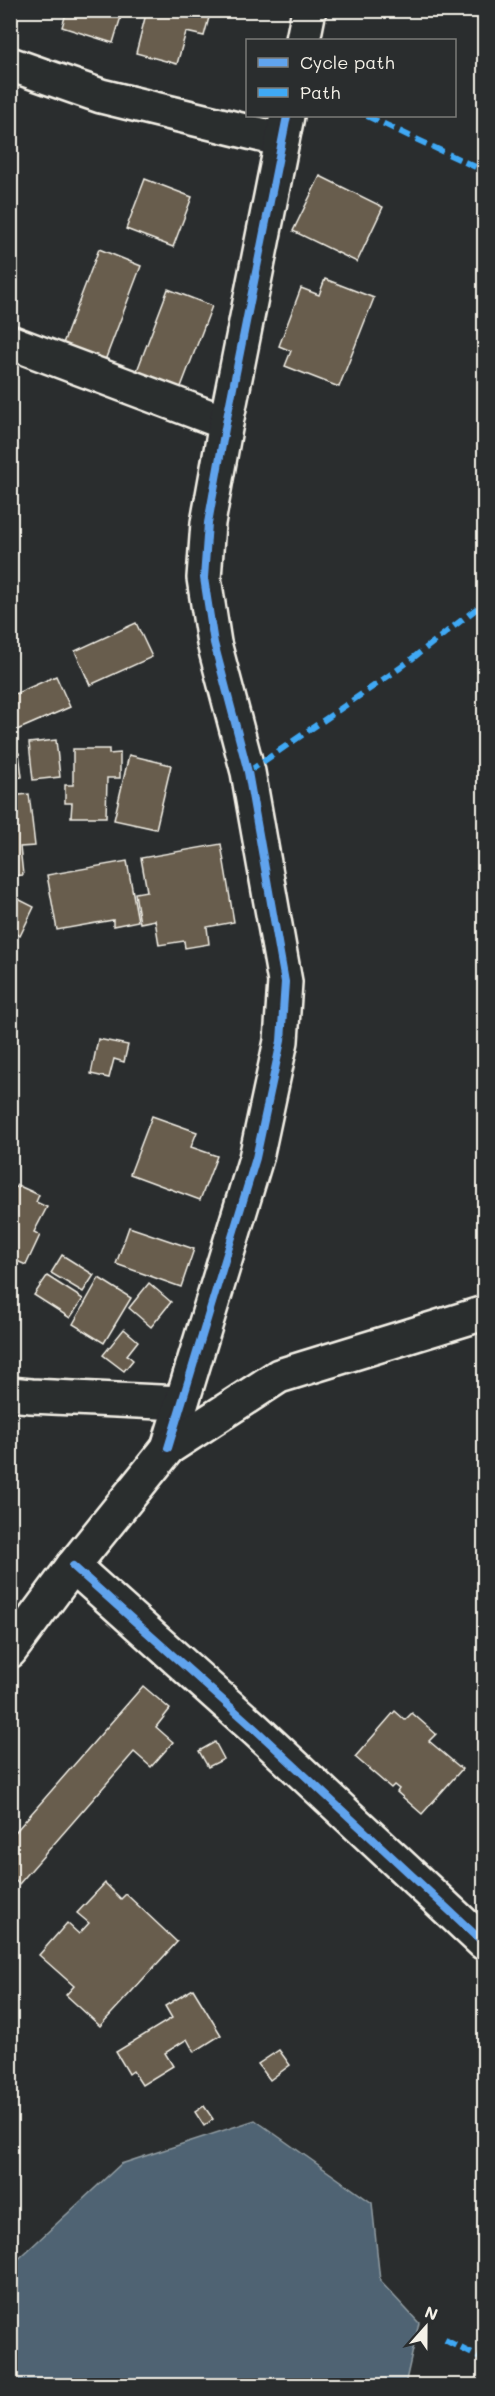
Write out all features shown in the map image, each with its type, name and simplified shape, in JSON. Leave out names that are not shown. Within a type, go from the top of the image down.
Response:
[{"type":"street","points":[[303,39],[309,10]]},
{"type":"street","points":[[10,64],[101,96],[284,128],[208,523],[204,578],[214,642],[248,772],[285,982],[281,1041],[255,1158],[168,1448]]},
{"type":"street","points":[[10,342],[226,423]]},
{"type":"street","points":[[10,1651],[73,1566],[168,1448],[279,1376],[484,1313]]},
{"type":"street","points":[[10,1394],[182,1403]]},
{"type":"street","points":[[73,1566],[255,1730],[484,1943]]},
{"type":"water","points":[[255,2120],[372,2203],[380,2281],[419,2323],[405,2385],[11,2385],[11,2266],[121,2164]]},
{"type":"building","points":[[67,10],[123,10],[113,43],[62,27]]},
{"type":"building","points":[[147,10],[211,10],[204,36],[186,32],[177,64],[136,53]]},
{"type":"building","points":[[320,176],[383,207],[357,262],[293,231]]},
{"type":"building","points":[[145,179],[192,197],[173,247],[126,229]]},
{"type":"building","points":[[99,249],[141,266],[104,363],[62,346]]},
{"type":"building","points":[[325,279],[374,298],[339,387],[285,366],[291,351],[279,346],[301,288],[319,295]]},
{"type":"building","points":[[168,289],[212,306],[179,392],[135,376]]},
{"type":"building","points":[[136,623],[152,657],[90,685],[75,651]]},
{"type":"building","points":[[56,676],[70,707],[10,733],[10,696]]},
{"type":"building","points":[[56,740],[60,777],[33,780],[29,743]]},
{"type":"building","points":[[73,749],[109,749],[109,754],[120,753],[120,778],[107,778],[106,817],[71,817],[72,803],[65,803],[65,785],[73,785]]},
{"type":"building","points":[[19,753],[22,777],[10,779],[10,754]]},
{"type":"building","points":[[129,755],[171,765],[156,829],[114,820]]},
{"type":"building","points":[[29,794],[35,846],[20,847],[23,875],[10,876],[10,796]]},
{"type":"building","points":[[221,844],[234,922],[207,927],[209,944],[185,948],[184,941],[159,945],[155,920],[140,923],[135,893],[147,891],[141,858]]},
{"type":"building","points":[[127,861],[138,921],[113,926],[113,920],[57,930],[47,875]]},
{"type":"building","points":[[10,895],[34,907],[20,936],[10,931]]},
{"type":"building","points":[[98,1039],[128,1045],[124,1062],[114,1059],[109,1078],[91,1074]]},
{"type":"building","points":[[152,1116],[197,1132],[191,1147],[217,1156],[200,1200],[130,1174]]},
{"type":"building","points":[[17,1185],[39,1195],[36,1202],[47,1207],[34,1232],[40,1235],[26,1265],[10,1258],[10,1188],[14,1190]]},
{"type":"building","points":[[129,1227],[194,1249],[181,1287],[116,1264]]},
{"type":"building","points":[[62,1255],[94,1275],[83,1292],[51,1273]]},
{"type":"building","points":[[47,1276],[83,1299],[70,1318],[34,1295]]},
{"type":"building","points":[[99,1278],[131,1298],[104,1343],[73,1324]]},
{"type":"building","points":[[149,1283],[171,1302],[151,1327],[129,1308]]},
{"type":"building","points":[[124,1329],[138,1341],[127,1355],[133,1360],[124,1371],[103,1355]]},
{"type":"building","points":[[143,1686],[170,1709],[156,1727],[173,1742],[151,1767],[134,1752],[19,1884],[10,1876],[10,1838]]},
{"type":"building","points":[[395,1711],[405,1720],[412,1713],[436,1734],[429,1741],[462,1769],[422,1814],[397,1792],[399,1789],[394,1785],[391,1788],[355,1757]]},
{"type":"building","points":[[215,1742],[224,1759],[208,1767],[199,1751]]},
{"type":"building","points":[[105,1883],[121,1899],[126,1894],[177,1942],[100,2026],[66,1995],[74,1986],[39,1955],[67,1923],[79,1934],[89,1923],[77,1913]]},
{"type":"building","points":[[193,1989],[221,2035],[194,2052],[187,2039],[165,2053],[173,2066],[142,2085],[133,2071],[129,2074],[116,2052],[172,2018],[165,2006]]},
{"type":"building","points":[[279,2050],[290,2065],[270,2080],[258,2064]]},
{"type":"building","points":[[204,2106],[213,2119],[204,2126],[195,2112]]},
{"type":"marked path","points":[[369,117],[484,171]]},
{"type":"marked path","points":[[248,772],[400,668],[484,603]]},
{"type":"marked path","points":[[445,2340],[484,2360]]},
{"type":"cycle path","points":[[168,1448],[256,1158],[281,1041],[285,982],[248,772],[214,643],[204,578],[208,523],[287,117]]},
{"type":"cycle path","points":[[73,1566],[255,1729],[484,1943]]}]
